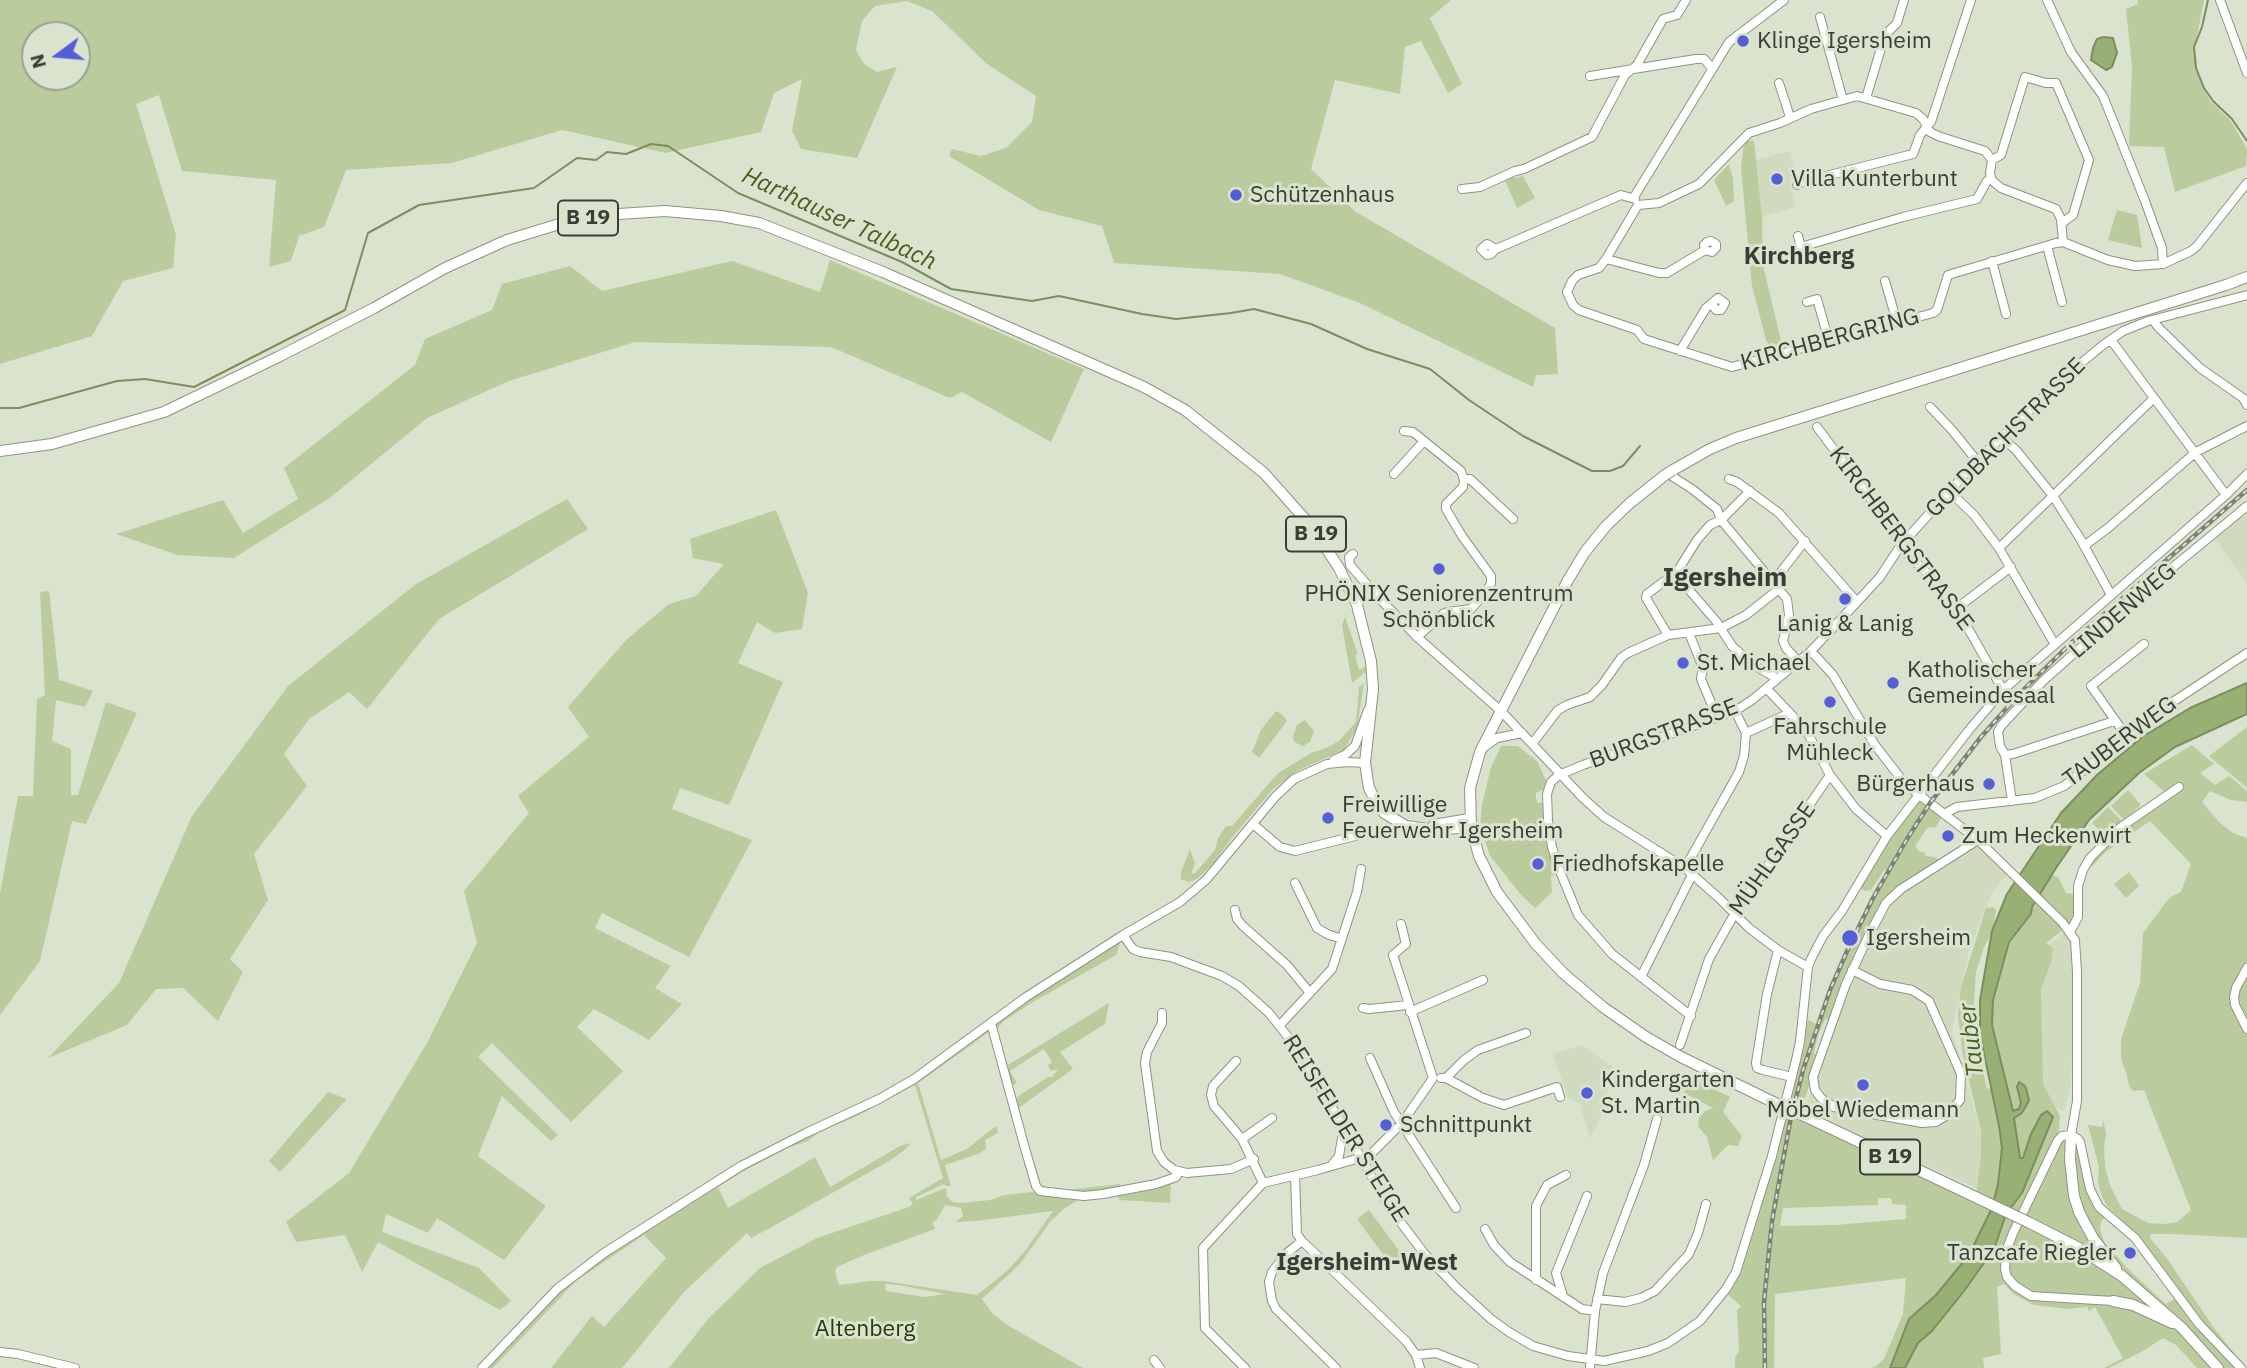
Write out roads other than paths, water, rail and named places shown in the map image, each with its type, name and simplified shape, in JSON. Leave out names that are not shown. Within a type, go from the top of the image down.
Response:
[{"type":"main road","name":"B 19","points":[[0,451],[52,444],[164,412],[374,308],[445,268],[507,240],[556,225],[603,215],[665,211],[721,216],[759,223],[883,272],[1144,387],[1185,410],[1264,473],[1312,527],[1339,568],[1357,605],[1371,661],[1372,702],[1365,760],[1369,788],[1384,813],[1406,826],[1435,830],[1470,823],[1473,840],[1487,874],[1521,925],[1563,973],[1603,1007],[1681,1057],[2077,1247],[2122,1276],[2182,1328],[2218,1368]]},
{"type":"main road","points":[[1419,828],[1450,821],[1470,823],[1469,798],[1473,773],[1482,748],[1558,599],[1585,552],[1606,526],[1668,473],[1710,449],[1736,438],[2247,277]]},
{"type":"main road","points":[[1450,821],[1461,811],[1469,798]]},
{"type":"main road","points":[[2071,1135],[2070,1159],[2074,1196],[2079,1212],[2093,1238],[2122,1276]]},
{"type":"main road","points":[[2113,1301],[2133,1305],[2182,1328]]},
{"type":"street","points":[[1462,189],[1479,187],[1524,169],[1592,137],[1626,75],[1637,65],[1663,19],[1677,15],[1686,0]]},
{"type":"street","name":"KIRCHBERGRING","points":[[1784,0],[1729,42],[1636,201],[1606,259],[1599,268],[1578,275],[1572,281],[1567,292],[1573,305],[1579,310],[1637,330],[1644,339],[1732,368],[1933,313],[1937,310],[1948,275],[2063,242]]},
{"type":"street","points":[[1866,98],[1885,35],[1897,23],[1904,0]]},
{"type":"street","points":[[1797,185],[1913,154],[1920,135],[1931,121],[1971,0]]},
{"type":"street","points":[[2047,0],[2071,52],[2103,96],[2162,248],[2163,264]]},
{"type":"street","points":[[2220,0],[2247,73]]},
{"type":"street","points":[[1820,17],[1843,100]]},
{"type":"street","points":[[1590,76],[1696,59],[1704,59],[1712,68]]},
{"type":"street","points":[[1992,160],[2001,155],[2025,77],[2056,83],[2089,160],[2073,215],[2062,223]]},
{"type":"street","points":[[1779,83],[1790,117]]},
{"type":"street","points":[[1496,249],[1621,195],[1636,201],[1659,203],[1699,184],[1745,136],[1811,108],[1857,96],[1916,113],[1938,136],[1985,151],[1992,160],[1991,179]]},
{"type":"street","points":[[1991,179],[2001,188],[2056,209],[2062,223],[2063,242],[2108,260],[2135,266],[2163,264],[2191,251],[2247,183]]},
{"type":"street","points":[[1798,236],[1801,247],[1903,217],[1977,199],[1987,181],[1991,179]]},
{"type":"street","points":[[2047,246],[2062,302]]},
{"type":"street","points":[[1606,259],[1659,274],[1667,273],[1705,250]]},
{"type":"street","points":[[1993,261],[2006,314]]},
{"type":"street","points":[[1885,281],[1896,322]]},
{"type":"street","name":"GOLDBACHSTRASSE","points":[[1797,660],[1811,651],[1880,577],[1901,545],[1977,461],[2063,378],[2123,331],[2153,320],[2247,295]]},
{"type":"street","points":[[1807,302],[1817,299],[1829,341]]},
{"type":"street","points":[[1681,351],[1706,308],[1712,304]]},
{"type":"street","points":[[2153,320],[2200,368],[2243,398],[2247,405]]},
{"type":"street","points":[[2111,340],[2226,495]]},
{"type":"street","points":[[1999,548],[2154,398]]},
{"type":"street","points":[[1930,407],[1977,461]]},
{"type":"street","points":[[2084,546],[2196,452],[2247,426]]},
{"type":"street","name":"KIRCHBERGSTRASSE","points":[[1817,427],[1871,498],[1907,554],[1957,608],[2003,690]]},
{"type":"street","points":[[1404,431],[1413,432],[1461,471],[1463,486],[1446,504],[1446,509],[1491,576],[1491,583],[1471,609],[1443,614],[1417,637]]},
{"type":"street","points":[[2001,437],[2016,450],[2053,496],[2111,595]]},
{"type":"street","points":[[1394,474],[1424,441]]},
{"type":"street","points":[[1668,473],[1717,509],[1721,520],[1787,599],[1789,615],[1783,642],[1797,660]]},
{"type":"street","name":"REISFELDER STEIGE","points":[[1123,935],[1133,948],[1140,952],[1171,957],[1222,976],[1247,993],[1280,1025],[1300,1052],[1390,1208],[1423,1252],[1491,1319],[1533,1346],[1590,1364],[1614,1360],[1668,1343],[1700,1321],[1736,1272],[1772,1156],[1792,1077],[1800,1042],[1808,967],[1822,936],[1842,911],[1887,836],[2003,690],[2247,474]]},
{"type":"street","points":[[1729,478],[1779,513],[1857,602]]},
{"type":"street","points":[[1464,480],[1470,479],[1513,519]]},
{"type":"street","points":[[1668,635],[1646,598],[1647,594],[1677,572],[1697,540],[1750,491]]},
{"type":"street","points":[[1949,491],[1974,515],[1999,548],[2054,643]]},
{"type":"street","name":"LINDENWEG","points":[[2012,801],[2005,755],[2000,746],[1998,732],[2001,726],[2043,681],[2149,587],[2247,506]]},
{"type":"street","points":[[1532,744],[1558,710],[1593,695],[1621,658],[1668,635],[1721,628],[1746,615],[1776,586],[1805,541]]},
{"type":"street","points":[[1353,554],[1349,557],[1350,565],[1417,637],[1502,712],[1559,775],[1604,817],[1685,868],[1749,928],[1778,950],[1808,967]]},
{"type":"street","points":[[1957,608],[2011,567]]},
{"type":"street","points":[[1677,572],[1677,576],[1710,609],[1732,646],[1752,664],[1776,678]]},
{"type":"street","points":[[1689,633],[1703,668],[1701,679],[1717,717]]},
{"type":"street","points":[[2127,737],[2091,686],[2144,644]]},
{"type":"street","points":[[1811,651],[1833,675],[1893,771],[1918,794],[1978,840],[2070,932],[2077,949],[2078,1012],[2077,1101],[2071,1135]]},
{"type":"street","name":"TAUBERWEG","points":[[1944,814],[1957,807],[2035,798],[2064,786],[2174,700],[2247,653]]},
{"type":"street","name":"BURGSTRASSE","points":[[1559,775],[1739,709],[1767,689],[1797,660]]},
{"type":"street","points":[[1767,689],[1806,730],[1830,775],[1856,809],[1887,836]]},
{"type":"street","points":[[1319,766],[1345,755],[1355,746],[1372,702]]},
{"type":"street","points":[[1685,868],[1739,772],[1746,733],[1739,709]]},
{"type":"street","points":[[1746,733],[1790,713]]},
{"type":"street","points":[[2005,755],[2114,721]]},
{"type":"street","points":[[1482,748],[1497,738],[1522,733]]},
{"type":"street","points":[[1345,755],[1365,760]]},
{"type":"street","points":[[482,1368],[557,1289],[604,1253],[741,1166],[879,1099],[914,1079],[1027,997],[1180,902],[1196,890],[1288,784],[1301,774],[1336,762],[1365,760]]},
{"type":"street","points":[[1559,775],[1551,782],[1547,794],[1548,820],[1557,865],[1578,915],[1612,954],[1691,1016]]},
{"type":"street","name":"MÜHLGASSE","points":[[1681,1045],[1709,959],[1735,913],[1830,775]]},
{"type":"street","points":[[2070,932],[2078,917],[2078,886],[2090,858],[2121,827],[2179,787]]},
{"type":"street","points":[[1253,824],[1272,842],[1290,850],[1304,850],[1355,836]]},
{"type":"street","points":[[1852,971],[1880,984],[1912,990],[1929,1001],[1961,1074],[1960,1100],[1947,1115],[1936,1122],[1922,1123],[1834,1107],[1815,1090],[1813,1077],[1852,971],[1880,913],[1892,896],[1978,840]]},
{"type":"street","points":[[1280,1025],[1332,969],[1357,892],[1361,869]]},
{"type":"street","points":[[1641,977],[1692,875]]},
{"type":"street","points":[[1295,883],[1317,928],[1342,939]]},
{"type":"street","points":[[1235,910],[1237,919],[1243,926],[1287,965],[1310,993]]},
{"type":"street","points":[[1401,924],[1406,944],[1393,955],[1433,1078]]},
{"type":"street","points":[[1778,950],[1767,994],[1756,1063],[1757,1068],[1792,1077]]},
{"type":"street","points":[[2247,968],[2235,988],[2234,997],[2247,1029]]},
{"type":"street","points":[[1363,1008],[1409,1009],[1483,980]]},
{"type":"street","points":[[1162,1013],[1162,1023],[1147,1052],[1146,1073],[1157,1151],[1164,1163],[1179,1171],[1196,1172],[1231,1169],[1254,1160]]},
{"type":"street","points":[[991,1024],[1024,1146],[1040,1191],[1084,1196],[1103,1194],[1156,1184],[1176,1177],[1179,1171]]},
{"type":"street","points":[[1446,1079],[1478,1050],[1526,1033]]},
{"type":"street","points":[[1370,1058],[1394,1112],[1457,1208]]},
{"type":"street","points":[[1236,1061],[1213,1086],[1213,1107],[1242,1139],[1264,1183]]},
{"type":"street","points":[[1433,1078],[1446,1079],[1483,1098],[1504,1105],[1557,1087],[1560,1097]]},
{"type":"street","points":[[1245,1368],[1205,1328],[1201,1254],[1208,1241],[1264,1183],[1370,1155],[1402,1123],[1433,1078]]},
{"type":"street","points":[[1242,1139],[1272,1118]]},
{"type":"street","points":[[1590,1364],[1595,1311],[1603,1273],[1644,1165],[1657,1119]]},
{"type":"street","points":[[1331,1166],[1339,1156],[1343,1129]]},
{"type":"street","points":[[2113,1301],[2032,1296],[2015,1286],[2007,1277],[2006,1251],[2013,1233],[2057,1140],[2062,1136],[2071,1135],[2080,1142],[2090,1189],[2099,1207],[2135,1238],[2199,1324],[2241,1368]]},
{"type":"street","points":[[1536,1280],[1536,1206],[1547,1185],[1566,1175]]},
{"type":"street","points":[[1294,1177],[1297,1234],[1406,1341],[1416,1355],[1420,1368]]},
{"type":"street","points":[[1563,1296],[1556,1273],[1587,1196]]},
{"type":"street","points":[[1597,1300],[1625,1301],[1641,1298],[1655,1291],[1689,1254],[1706,1204]]},
{"type":"street","points":[[1485,1229],[1494,1245],[1510,1262],[1582,1309],[1595,1311]]},
{"type":"street","points":[[1302,1241],[1287,1253],[1272,1272],[1269,1282],[1272,1301],[1276,1309],[1336,1368]]},
{"type":"street","points":[[0,1352],[75,1368]]},
{"type":"street","points":[[1416,1355],[1436,1353],[1474,1368]]},
{"type":"street","points":[[1154,1360],[1160,1368]]},
{"type":"waterway","points":[[2208,0],[2194,47],[2196,68],[2213,101],[2232,119],[2247,141]]},
{"type":"waterway","name":"Harthauser Talbach","points":[[0,408],[19,408],[117,381],[145,379],[194,387],[345,310],[368,233],[419,205],[534,188],[577,158],[596,160],[607,152],[626,154],[651,144],[668,146],[738,193],[902,262],[951,289],[1032,301],[1059,296],[1176,319],[1254,309],[1311,324],[1367,349],[1430,369],[1469,400],[1523,436],[1592,471],[1610,471],[1623,466],[1640,446]]},
{"type":"railway","points":[[1765,1368],[1764,1302],[1772,1221],[1790,1122],[1803,1070],[1830,990],[1873,898],[1930,803],[1981,737],[2020,693],[2070,644],[2247,490]]},
{"type":"place","name":"Klinge Igersheim","points":[[1743,41]]},
{"type":"place","name":"Villa Kunterbunt","points":[[1777,179]]},
{"type":"place","name":"Schützenhaus","points":[[1236,195]]},
{"type":"place","name":"PHÖNIX Seniorenzentrum Schönblick","points":[[1439,569]]},
{"type":"place","name":"Lanig & Lanig","points":[[1845,599]]},
{"type":"place","name":"St. Michael","points":[[1683,663]]},
{"type":"place","name":"Katholischer Gemeindesaal","points":[[1893,683]]},
{"type":"place","name":"Fahrschule Mühleck","points":[[1830,702]]},
{"type":"place","name":"Bürgerhaus","points":[[1989,784]]},
{"type":"place","name":"Freiwillige Feuerwehr Igersheim","points":[[1328,818]]},
{"type":"place","name":"Zum Heckenwirt","points":[[1948,836]]},
{"type":"place","name":"Friedhofskapelle","points":[[1538,864]]},
{"type":"place","name":"Igersheim","points":[[1850,938]]},
{"type":"place","name":"Möbel Wiedemann","points":[[1863,1085]]},
{"type":"place","name":"Kindergarten St. Martin","points":[[1587,1093]]},
{"type":"place","name":"Schnittpunkt","points":[[1386,1125]]},
{"type":"place","name":"Tanzcafe Riegler","points":[[2130,1253]]},
{"type":"district","name":"Kirchberg","points":[[1799,257]]},
{"type":"district","name":"Igersheim","points":[[1725,578]]},
{"type":"district","name":"Igersheim-West","points":[[1367,1263]]},
{"type":"water label","name":"Tauber","points":[[1972,1040]]},
{"type":"park label","name":"Altenberg","points":[[865,1329]]}]
